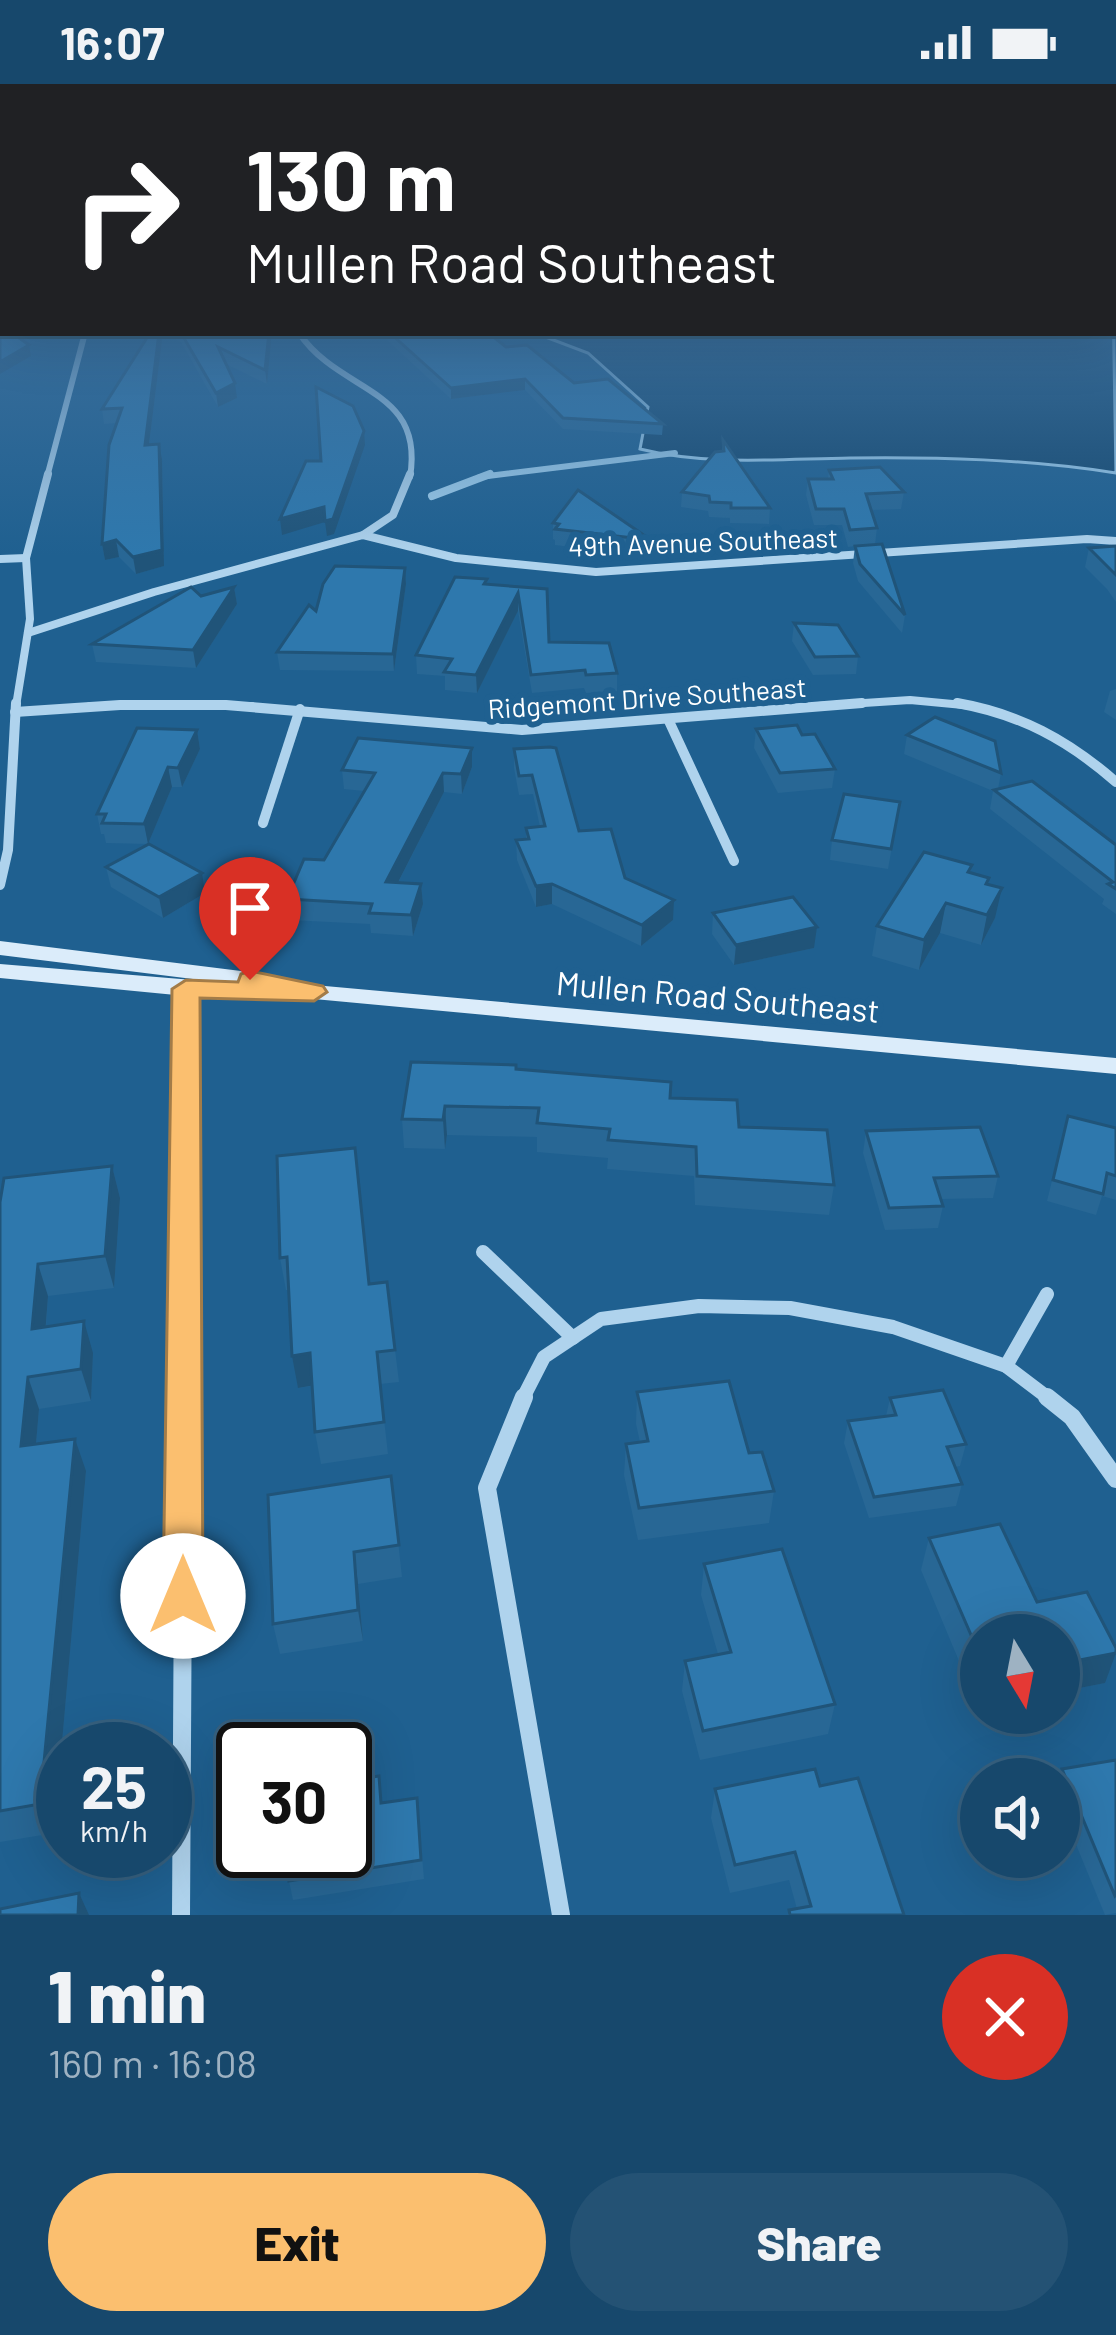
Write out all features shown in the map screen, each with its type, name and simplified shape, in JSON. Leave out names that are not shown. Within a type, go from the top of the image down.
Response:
[{"type":"street","points":[[1,882],[15,712],[28,633],[26,558],[71,385]]},
{"type":"street","points":[[363,536],[384,527],[399,508],[416,442],[412,426],[365,385]]},
{"type":"street","name":"49th Avenue Southeast","points":[[28,633],[154,592],[363,536],[456,558],[596,572],[1113,541]]},
{"type":"street","points":[[0,560],[26,558]]},
{"type":"street","name":"Ridgemont Drive Southeast","points":[[15,712],[141,703],[300,709],[466,730],[525,730],[899,701],[953,702],[1015,715],[1058,734],[1116,782]]},
{"type":"street","points":[[262,823],[300,709]]},
{"type":"street","points":[[668,719],[734,861]]},
{"type":"street","name":"Mullen Road Southeast","points":[[0,948],[218,974],[314,992]]},
{"type":"street","name":"Mullen Road Southeast","points":[[0,971],[186,989],[314,992],[1116,1066]]},
{"type":"street","points":[[181,1915],[186,989]]},
{"type":"street","points":[[483,1252],[573,1338]]},
{"type":"street","points":[[1006,1366],[1047,1294]]},
{"type":"street","points":[[561,1915],[488,1488],[513,1420],[544,1358],[601,1319],[699,1306],[790,1308],[893,1327],[1006,1366],[1072,1417],[1116,1479]]},
{"type":"water","points":[[624,385],[1114,385],[1116,473],[950,459],[718,460],[666,454],[640,449],[648,407]]},
{"type":"building","points":[[117,385],[152,385],[145,445],[159,444],[162,550],[133,557],[116,540],[102,544],[109,445],[122,408],[102,409]]},
{"type":"building","points":[[531,385],[616,385],[663,424],[563,418]]},
{"type":"building","points":[[316,387],[353,406],[364,431],[333,519],[325,521],[324,507],[280,519],[306,461],[321,461]]},
{"type":"building","points":[[723,440],[770,508],[731,508],[731,503],[710,502],[709,496],[682,492],[715,452],[724,451]]},
{"type":"building","points":[[880,467],[904,492],[866,494],[877,528],[850,530],[844,509],[816,509],[808,479],[833,479],[829,470]]},
{"type":"building","points":[[578,490],[651,540],[555,529],[559,524],[553,523]]},
{"type":"building","points":[[882,544],[905,615],[860,564],[855,546]]},
{"type":"building","points":[[1116,546],[1116,575],[1089,548]]},
{"type":"building","points":[[335,566],[405,568],[393,654],[277,652],[309,605],[316,611],[323,584]]},
{"type":"building","points":[[455,577],[547,589],[549,642],[609,643],[617,673],[586,675],[585,670],[531,675],[518,593],[476,675],[444,672],[452,659],[416,655]]},
{"type":"building","points":[[191,587],[201,596],[234,587],[193,650],[92,644]]},
{"type":"building","points":[[794,623],[838,625],[858,656],[815,657]]},
{"type":"building","points":[[935,717],[995,741],[1001,773],[907,735]]},
{"type":"building","points":[[797,725],[802,735],[815,734],[835,769],[780,773],[756,729]]},
{"type":"building","points":[[137,728],[197,730],[178,768],[168,767],[144,824],[102,823],[106,814],[97,814]]},
{"type":"building","points":[[358,738],[472,748],[461,774],[443,773],[386,882],[421,884],[411,915],[369,913],[372,904],[287,899],[304,859],[324,860],[375,773],[342,770]]},
{"type":"building","points":[[556,748],[579,831],[611,829],[625,878],[674,900],[642,925],[552,884],[536,886],[516,840],[529,839],[526,828],[545,826],[532,775],[519,776],[514,749]]},
{"type":"building","points":[[1032,781],[1116,845],[1116,889],[994,790]]},
{"type":"building","points":[[844,794],[900,802],[891,849],[832,840]]},
{"type":"building","points":[[149,844],[202,873],[159,897],[106,867]]},
{"type":"building","points":[[924,852],[972,865],[968,872],[1002,888],[987,915],[946,903],[924,940],[877,926]]},
{"type":"building","points":[[793,897],[817,927],[736,945],[713,913]]},
{"type":"building","points":[[411,1062],[516,1065],[516,1069],[671,1082],[670,1098],[737,1100],[739,1127],[827,1130],[834,1185],[697,1176],[696,1147],[608,1140],[610,1129],[537,1123],[539,1108],[445,1106],[443,1120],[402,1119]]},
{"type":"building","points":[[1068,1116],[1116,1128],[1116,1176],[1107,1173],[1103,1194],[1053,1180]]},
{"type":"building","points":[[980,1127],[998,1176],[934,1178],[943,1206],[889,1208],[866,1131]]},
{"type":"building","points":[[355,1148],[369,1284],[387,1282],[395,1350],[377,1352],[384,1422],[315,1432],[310,1353],[292,1356],[287,1257],[280,1258],[277,1156]]},
{"type":"building","points":[[112,1166],[105,1256],[38,1264],[32,1329],[84,1321],[81,1369],[28,1377],[21,1446],[75,1439],[48,1722],[36,1722],[36,1805],[0,1811],[0,1202],[4,1178]]},
{"type":"building","points":[[729,1381],[749,1453],[762,1452],[774,1491],[639,1508],[626,1444],[648,1441],[637,1392]]},
{"type":"building","points":[[943,1390],[966,1444],[947,1447],[962,1484],[874,1497],[848,1421],[896,1415],[890,1398]]},
{"type":"building","points":[[391,1476],[399,1545],[354,1552],[358,1610],[273,1624],[268,1495]]},
{"type":"building","points":[[1000,1524],[1037,1602],[1087,1592],[1116,1653],[1080,1660],[1080,1614],[962,1614],[929,1538]]},
{"type":"building","points":[[782,1549],[835,1704],[703,1731],[685,1661],[731,1652],[704,1564]]},
{"type":"building","points":[[1116,1760],[1115,1896],[1080,1812],[1080,1766]]},
{"type":"building","points":[[815,1769],[820,1786],[858,1778],[904,1915],[790,1915],[789,1910],[811,1906],[795,1852],[735,1865],[715,1789]]},
{"type":"building","points":[[379,1776],[381,1803],[417,1798],[421,1860],[372,1868],[372,1777]]},
{"type":"building","points":[[79,1893],[78,1915],[0,1915],[0,1909]]},
{"type":"waterway","points":[[483,477],[675,453]]},
{"type":"waterway","points":[[483,477],[490,474]]},
{"type":"waterway","points":[[432,496],[483,477]]},
{"type":"route","points":[[183,1596],[186,989],[314,992],[250,980]]}]
